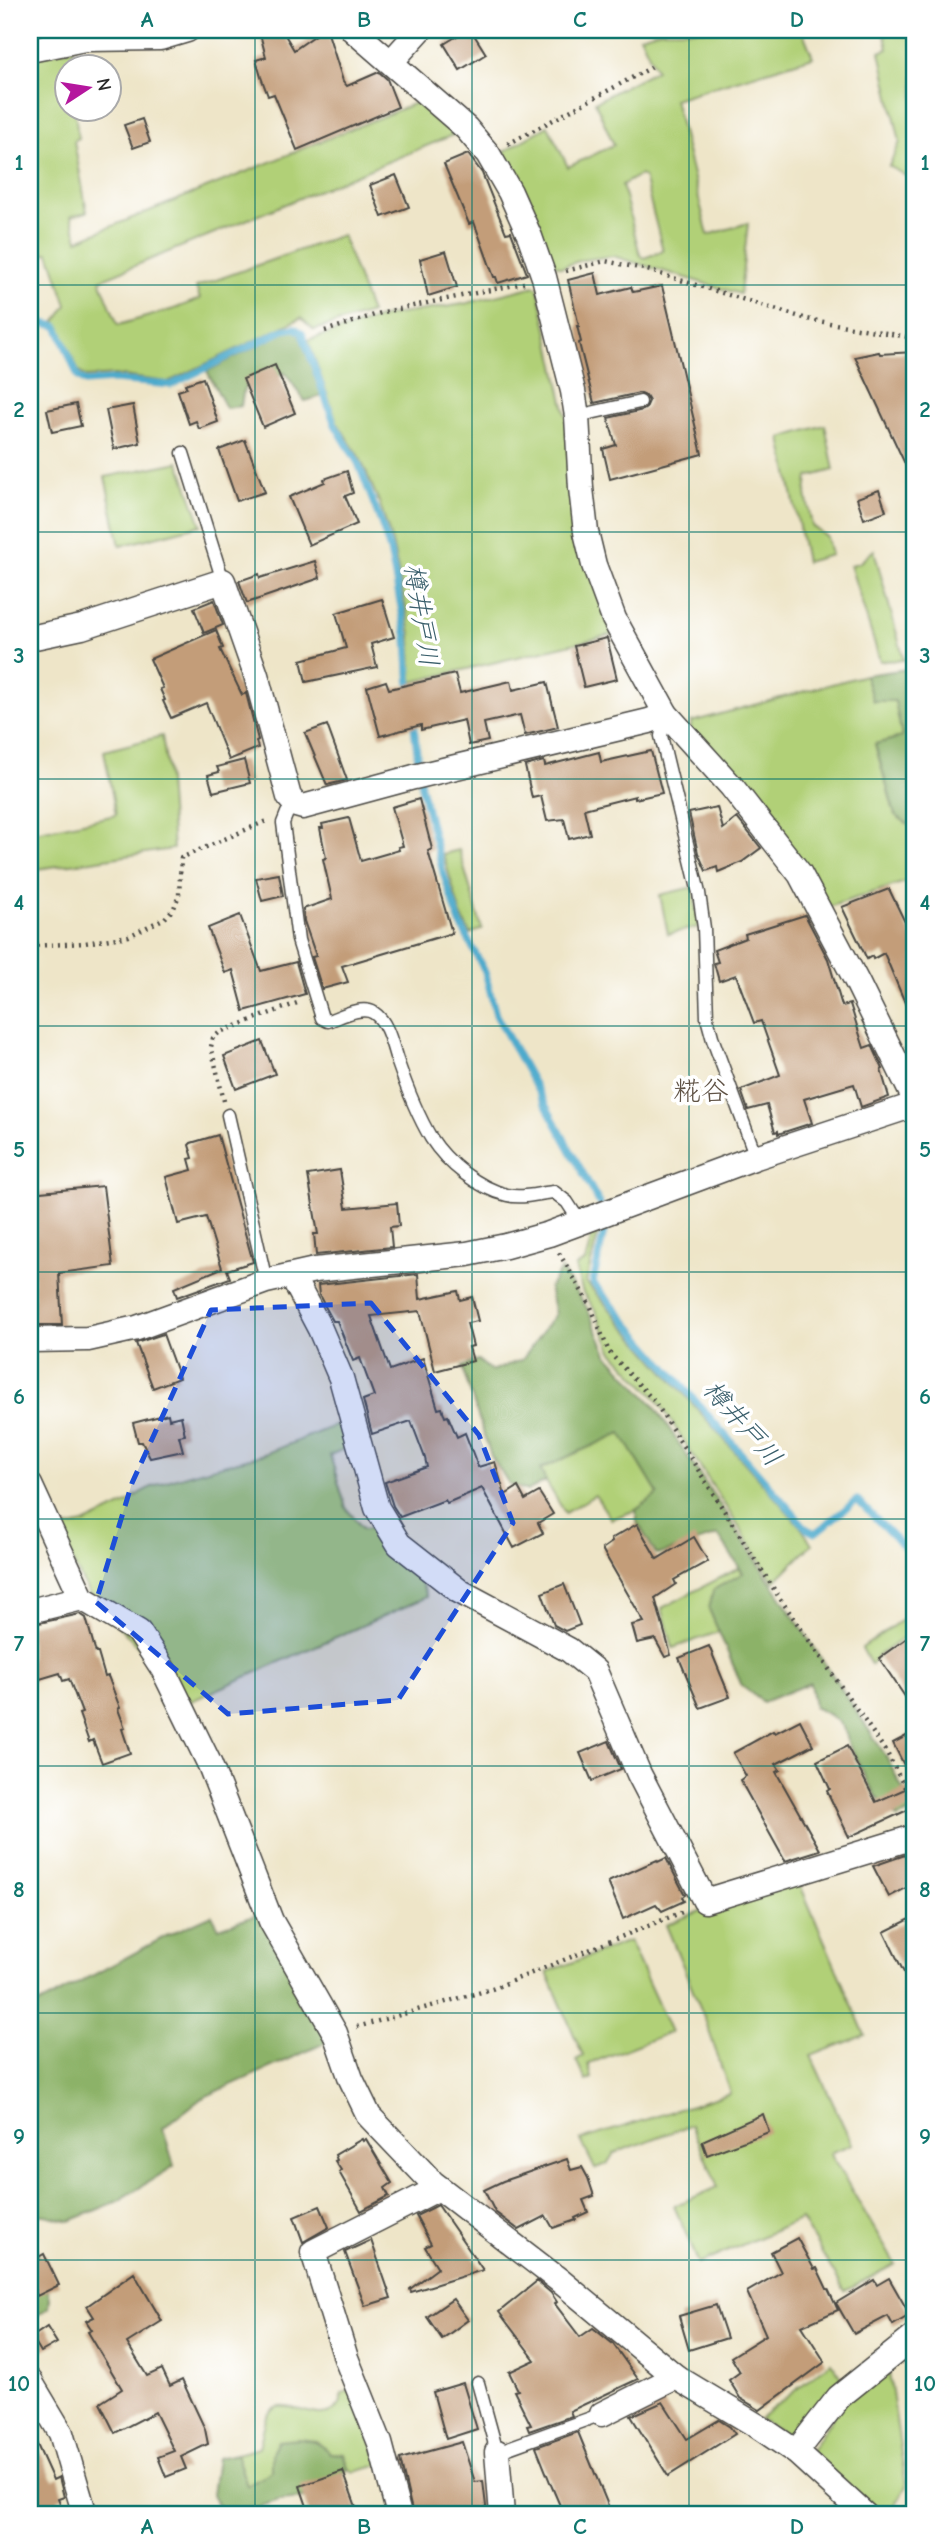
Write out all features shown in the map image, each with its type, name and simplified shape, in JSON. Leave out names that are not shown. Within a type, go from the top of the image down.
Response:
[{"type":"street","points":[[30,50],[85,39],[160,38],[187,30]]},
{"type":"street","points":[[353,30],[466,128],[488,154],[515,203],[544,276],[577,416],[582,499],[594,565],[614,619],[666,714],[732,787],[800,874],[914,1098]]},
{"type":"street","points":[[391,62],[420,30]]},
{"type":"street","points":[[30,638],[82,627],[223,581],[256,675],[291,809],[649,721],[666,714]]},
{"type":"street","points":[[30,1340],[88,1339],[137,1328],[266,1281],[315,1270],[467,1254],[506,1246],[549,1234],[756,1157],[914,1105]]},
{"type":"street","points":[[292,1276],[320,1329],[341,1378],[377,1508],[386,1526],[409,1553],[459,1591],[569,1650],[595,1671],[639,1774],[705,1901],[914,1837]]},
{"type":"street","points":[[30,1485],[82,1598],[139,1632],[163,1669],[210,1765],[271,1921],[335,2033],[351,2079],[369,2116],[439,2188],[559,2280],[676,2377],[796,2452],[865,2515]]},
{"type":"street","points":[[30,1611],[82,1598]]},
{"type":"street","points":[[399,2515],[380,2443],[346,2358],[313,2252],[439,2188]]},
{"type":"street","points":[[796,2452],[839,2397],[914,2337]]},
{"type":"street","points":[[602,2414],[676,2377]]},
{"type":"street","points":[[30,2381],[61,2433],[85,2515]]},
{"type":"street","points":[[497,2452],[502,2515]]},
{"type":"lane","points":[[577,416],[640,402]]},
{"type":"lane","points":[[183,453],[223,581]]},
{"type":"lane","points":[[666,714],[661,736],[699,893],[704,928],[708,1018],[713,1040],[756,1157]]},
{"type":"lane","points":[[291,809],[283,823],[298,940],[322,1018],[328,1021],[365,1010],[373,1013],[384,1023],[400,1068],[431,1138],[454,1166],[507,1195],[530,1196],[554,1192],[567,1202],[580,1222]]},
{"type":"lane","points":[[228,1115],[266,1281]]},
{"type":"lane","points":[[478,2383],[497,2452],[602,2414]]},
{"type":"path","points":[[488,154],[654,66]]},
{"type":"path","points":[[325,331],[384,312],[487,292],[605,261],[643,269],[807,319],[914,338]]},
{"type":"path","points":[[30,946],[85,943],[129,936],[165,918],[174,908],[179,895],[181,858],[291,809]]},
{"type":"path","points":[[228,1115],[211,1047],[213,1038],[220,1032],[314,996]]},
{"type":"path","points":[[549,1234],[567,1270],[591,1307],[610,1352],[655,1402],[777,1594],[887,1753],[914,1805]]},
{"type":"path","points":[[335,2033],[492,1989],[705,1901]]},
{"type":"highlighted area","points":[[371,1303],[479,1435],[513,1523],[398,1700],[228,1714],[96,1602],[132,1483],[211,1310]]},
{"type":"green space","points":[[661,30],[802,30],[813,57],[674,99],[708,235],[748,223],[740,294],[613,256],[582,260],[561,267],[554,264],[547,257],[503,159],[505,151],[548,126],[568,167],[614,145],[595,102],[656,70],[640,36]],"holes":[[[640,175],[644,177],[663,251],[644,258],[640,255],[622,185]]]},
{"type":"green space","points":[[884,30],[914,30],[914,174],[906,176],[889,166],[900,142],[880,52],[888,49]]},
{"type":"green space","points":[[73,48],[74,52],[56,52]]},
{"type":"green space","points":[[52,53],[52,122],[76,122],[78,138],[74,141],[87,212],[71,216],[78,240],[423,100],[458,133],[100,280],[118,325],[200,299],[196,287],[342,235],[371,313],[314,330],[301,318],[168,382],[114,375],[86,377],[79,372],[59,325],[55,323],[67,305],[49,253],[30,255],[30,58]]},
{"type":"green space","points":[[535,286],[538,288],[614,634],[412,682],[411,633],[392,542],[361,460],[337,422],[308,340],[387,316],[464,304]]},
{"type":"green space","points":[[294,330],[300,335],[322,396],[305,401],[285,373],[244,388],[241,406],[226,408],[207,371],[282,333]]},
{"type":"green space","points":[[825,425],[834,470],[808,477],[806,494],[812,526],[827,537],[831,555],[806,562],[781,438]]},
{"type":"green space","points":[[179,462],[201,525],[120,546],[105,477]]},
{"type":"green space","points":[[874,550],[904,660],[880,661],[850,565],[859,563]]},
{"type":"green space","points":[[914,668],[914,828],[895,815],[875,744],[902,737],[895,701],[873,701],[865,675]]},
{"type":"green space","points":[[865,675],[873,701],[895,701],[902,737],[875,744],[895,815],[914,828],[914,879],[825,908],[691,734],[691,722]]},
{"type":"green space","points":[[162,736],[173,849],[30,870],[30,833],[116,815],[104,751]]},
{"type":"green space","points":[[459,850],[482,929],[470,934],[461,915],[443,854]]},
{"type":"green space","points":[[693,887],[699,927],[668,934],[660,895]]},
{"type":"green space","points":[[601,1222],[586,1282],[800,1526],[812,1544],[774,1582],[657,1399],[612,1351],[595,1310],[583,1293],[575,1267],[585,1262],[595,1225]]},
{"type":"green space","points":[[561,1269],[587,1308],[607,1354],[653,1404],[884,1753],[912,1812],[897,1818],[875,1795],[848,1743],[845,1730],[832,1716],[814,1707],[810,1683],[763,1702],[742,1686],[709,1609],[713,1590],[743,1573],[718,1535],[657,1555],[637,1522],[636,1510],[658,1494],[621,1433],[540,1469],[546,1481],[527,1491],[509,1484],[491,1456],[462,1367],[478,1360],[491,1371],[522,1360],[555,1314],[549,1288]]},
{"type":"green space","points":[[344,1422],[351,1446],[330,1455],[346,1508],[363,1529],[373,1528],[417,1572],[427,1597],[189,1702],[89,1594],[56,1530],[84,1524],[130,1502],[153,1486],[267,1453]]},
{"type":"green space","points":[[621,1432],[658,1494],[636,1510],[611,1519],[595,1495],[565,1513],[539,1470]]},
{"type":"green space","points":[[739,1568],[743,1573],[709,1609],[719,1632],[673,1648],[662,1608]]},
{"type":"green space","points":[[914,1611],[914,1630],[878,1656],[871,1665],[862,1648]]},
{"type":"green space","points":[[798,1880],[865,2035],[811,2056],[852,2144],[830,2153],[895,2264],[845,2291],[801,2219],[699,2264],[674,2206],[718,2187],[691,2125],[614,2153],[607,2164],[595,2169],[581,2140],[730,2093],[705,2019],[666,1925],[705,1909]]},
{"type":"green space","points":[[262,1913],[330,2041],[202,2098],[163,2128],[174,2166],[118,2201],[70,2221],[37,2215],[33,2236],[50,2298],[49,2307],[30,2320],[30,2009],[170,1934],[212,1915],[219,1928]]},
{"type":"green space","points":[[629,1941],[671,2032],[588,2064],[592,2078],[586,2081],[576,2060],[583,2056],[547,1972]]},
{"type":"green space","points":[[831,2362],[845,2382],[794,2439],[759,2419]]},
{"type":"green space","points":[[888,2366],[906,2486],[889,2515],[873,2515],[808,2455],[841,2404]]},
{"type":"green space","points":[[352,2389],[380,2465],[354,2472],[348,2469],[345,2454],[330,2453],[316,2441],[272,2453],[273,2471],[247,2486],[236,2454],[259,2448],[266,2419],[273,2409],[288,2407],[323,2414],[331,2412],[340,2405],[342,2394]]},
{"type":"green space","points":[[278,2441],[316,2441],[330,2453],[345,2454],[348,2469],[339,2479],[305,2498],[279,2500],[261,2506],[260,2515],[222,2515],[212,2494],[217,2458],[236,2454],[247,2486],[272,2471],[272,2453]]},
{"type":"building","points":[[259,30],[282,30],[294,50],[327,30],[347,86],[379,72],[387,79],[398,107],[297,150],[274,94],[268,96],[261,77],[256,60],[266,57]]},
{"type":"building","points":[[471,30],[486,54],[460,70],[444,44]]},
{"type":"building","points":[[142,119],[150,142],[133,148],[124,125]]},
{"type":"building","points":[[468,154],[482,173],[506,233],[511,232],[527,274],[498,283],[494,277],[474,222],[469,224],[444,164]]},
{"type":"building","points":[[396,175],[409,207],[382,217],[370,185]]},
{"type":"building","points":[[446,251],[457,287],[428,296],[420,259]]},
{"type":"building","points":[[595,273],[600,295],[631,287],[633,292],[662,286],[702,454],[610,479],[603,449],[616,445],[608,418],[643,410],[649,401],[639,393],[594,403],[579,343],[579,326],[568,280]]},
{"type":"building","points":[[879,352],[914,352],[914,483],[855,357]]},
{"type":"building","points":[[275,365],[295,413],[263,427],[243,379]]},
{"type":"building","points":[[203,378],[218,422],[199,429],[196,421],[189,424],[178,391],[187,388],[185,384]]},
{"type":"building","points":[[76,404],[81,426],[52,432],[47,410]]},
{"type":"building","points":[[133,405],[140,443],[114,449],[106,410]]},
{"type":"building","points":[[245,440],[265,492],[237,501],[219,450]]},
{"type":"building","points":[[347,471],[353,493],[345,496],[357,524],[309,545],[289,497],[325,482],[324,479]]},
{"type":"building","points":[[879,490],[886,511],[864,519],[857,498]]},
{"type":"building","points":[[315,561],[320,578],[247,603],[239,581],[259,574],[260,578]]},
{"type":"building","points":[[382,599],[394,637],[371,644],[377,667],[306,682],[301,660],[346,648],[336,613]]},
{"type":"building","points":[[214,600],[223,625],[204,633],[194,608]]},
{"type":"building","points":[[216,630],[223,648],[220,649],[242,695],[246,693],[258,740],[258,748],[229,760],[206,703],[171,718],[163,701],[165,700],[160,689],[163,688],[150,659]]},
{"type":"building","points":[[607,638],[617,679],[584,687],[574,646]]},
{"type":"building","points":[[455,674],[460,693],[511,681],[513,690],[547,682],[558,727],[525,735],[520,715],[484,723],[488,741],[469,745],[464,720],[421,730],[421,725],[380,736],[367,687],[386,681],[389,689]]},
{"type":"building","points":[[327,725],[347,780],[327,785],[305,733]]},
{"type":"building","points":[[651,751],[662,793],[635,799],[635,796],[584,809],[590,834],[569,839],[564,819],[547,821],[541,796],[532,798],[525,766],[544,761],[545,766],[599,752],[601,762]]},
{"type":"building","points":[[244,760],[250,783],[213,792],[208,775],[219,772],[217,767]]},
{"type":"building","points":[[419,799],[432,849],[428,851],[452,933],[342,966],[348,982],[322,989],[312,957],[316,956],[304,921],[303,909],[332,899],[323,859],[326,858],[320,828],[323,828],[322,824],[349,818],[361,861],[399,850],[398,847],[403,846],[392,807]]},
{"type":"building","points":[[717,807],[723,829],[737,818],[761,848],[742,862],[718,872],[717,867],[706,871],[698,853],[689,813]]},
{"type":"building","points":[[279,874],[283,896],[262,901],[256,878]]},
{"type":"building","points":[[889,889],[914,941],[914,1024],[884,953],[867,959],[842,907]]},
{"type":"building","points":[[240,915],[261,971],[296,962],[305,994],[244,1011],[233,970],[225,973],[208,928]]},
{"type":"building","points":[[805,915],[828,959],[842,1006],[850,1004],[864,1048],[872,1045],[883,1069],[881,1070],[889,1097],[861,1107],[854,1084],[804,1099],[812,1123],[778,1134],[767,1105],[748,1110],[741,1090],[780,1075],[761,1021],[754,1023],[736,975],[719,981],[714,950],[746,938],[745,934]]},
{"type":"building","points":[[262,1041],[275,1074],[236,1089],[224,1056]]},
{"type":"building","points":[[218,1135],[253,1262],[227,1270],[230,1278],[177,1297],[174,1288],[222,1268],[206,1217],[178,1224],[166,1177],[192,1170],[189,1159],[193,1158],[189,1145]]},
{"type":"building","points":[[340,1170],[346,1208],[397,1203],[399,1226],[390,1227],[392,1247],[316,1255],[314,1234],[318,1234],[308,1175]]},
{"type":"building","points":[[103,1186],[113,1266],[59,1273],[62,1325],[30,1325],[30,1299],[34,1298],[30,1258],[30,1193]]},
{"type":"building","points":[[418,1274],[420,1299],[458,1291],[460,1300],[472,1297],[478,1321],[467,1323],[473,1346],[469,1347],[473,1361],[435,1371],[420,1311],[371,1316],[390,1370],[423,1358],[438,1409],[442,1408],[445,1417],[448,1416],[457,1437],[465,1433],[478,1467],[495,1462],[505,1495],[518,1487],[525,1500],[539,1492],[553,1514],[538,1523],[543,1533],[514,1548],[482,1488],[447,1503],[445,1500],[400,1517],[393,1506],[385,1482],[427,1467],[425,1458],[411,1421],[372,1434],[363,1400],[374,1396],[360,1358],[353,1361],[337,1321],[333,1321],[319,1295],[318,1285]]},
{"type":"building","points":[[163,1334],[179,1378],[153,1388],[136,1343]]},
{"type":"building","points":[[168,1414],[169,1419],[181,1416],[185,1435],[179,1436],[183,1451],[150,1458],[142,1442],[138,1442],[133,1423]]},
{"type":"building","points":[[637,1524],[657,1559],[694,1537],[708,1561],[674,1580],[676,1584],[655,1598],[671,1655],[665,1657],[655,1639],[637,1643],[632,1625],[644,1622],[602,1549],[612,1542],[611,1539]]},
{"type":"building","points":[[564,1584],[580,1625],[565,1631],[554,1625],[542,1593]]},
{"type":"building","points":[[80,1614],[86,1618],[105,1677],[108,1676],[120,1708],[118,1709],[125,1728],[122,1729],[130,1753],[102,1763],[93,1740],[89,1742],[79,1714],[82,1713],[69,1679],[63,1681],[60,1673],[30,1682],[30,1625]]},
{"type":"building","points":[[914,1633],[914,1710],[879,1658]]},
{"type":"building","points":[[709,1646],[730,1697],[700,1708],[679,1658]]},
{"type":"building","points":[[800,1720],[813,1745],[776,1764],[780,1770],[776,1772],[820,1850],[785,1861],[740,1780],[746,1776],[733,1753]]},
{"type":"building","points":[[914,1732],[914,1785],[893,1743]]},
{"type":"building","points":[[609,1741],[621,1769],[592,1781],[580,1753]]},
{"type":"building","points":[[847,1746],[876,1802],[914,1785],[914,1807],[849,1837],[827,1791],[830,1789],[817,1761]]},
{"type":"building","points":[[914,1852],[914,1884],[889,1897],[873,1866]]},
{"type":"building","points":[[666,1858],[685,1895],[682,1897],[684,1901],[662,1911],[656,1904],[623,1919],[608,1882]]},
{"type":"building","points":[[914,1917],[914,1993],[884,1932]]},
{"type":"building","points":[[763,2114],[769,2132],[707,2155],[702,2141]]},
{"type":"building","points":[[366,2139],[392,2183],[385,2188],[389,2196],[361,2211],[339,2172],[341,2170],[335,2161],[335,2155]]},
{"type":"building","points":[[567,2159],[571,2170],[582,2167],[588,2178],[594,2196],[583,2200],[588,2212],[575,2218],[576,2220],[553,2228],[546,2216],[519,2230],[495,2212],[484,2190]]},
{"type":"building","points":[[438,2205],[483,2270],[411,2292],[410,2289],[438,2268],[425,2247],[431,2244],[416,2216]]},
{"type":"building","points":[[320,2206],[329,2227],[303,2242],[294,2217]]},
{"type":"building","points":[[797,2238],[814,2269],[817,2268],[838,2310],[802,2326],[825,2362],[760,2410],[740,2398],[729,2380],[740,2372],[731,2357],[766,2335],[747,2292],[781,2272],[771,2252]]},
{"type":"building","points":[[371,2240],[391,2298],[365,2306],[345,2252]]},
{"type":"building","points":[[44,2254],[59,2285],[37,2296],[30,2280],[30,2262]]},
{"type":"building","points":[[134,2273],[162,2321],[127,2343],[147,2376],[162,2369],[170,2386],[182,2380],[205,2429],[208,2444],[181,2457],[186,2469],[166,2477],[158,2457],[174,2451],[155,2412],[115,2433],[100,2403],[122,2389],[88,2332],[92,2330],[86,2321],[94,2317],[87,2306]]},
{"type":"building","points":[[889,2278],[910,2315],[893,2325],[888,2316],[854,2334],[836,2303],[874,2280],[877,2285]]},
{"type":"building","points":[[537,2281],[551,2293],[557,2302],[555,2304],[580,2337],[593,2328],[613,2344],[638,2379],[570,2411],[572,2416],[529,2431],[527,2426],[531,2425],[514,2391],[518,2390],[509,2372],[535,2360],[499,2312]]},
{"type":"building","points":[[453,2299],[468,2320],[442,2339],[427,2317]]},
{"type":"building","points":[[716,2305],[727,2338],[689,2350],[679,2316]]},
{"type":"building","points":[[47,2327],[57,2343],[41,2352],[32,2337]]},
{"type":"building","points":[[463,2383],[477,2429],[446,2439],[433,2392]]},
{"type":"building","points":[[663,2402],[687,2439],[719,2420],[735,2434],[668,2476],[631,2416]]},
{"type":"building","points":[[30,2429],[53,2480],[59,2477],[64,2497],[58,2499],[62,2509],[45,2515],[30,2515]]},
{"type":"building","points":[[578,2432],[612,2515],[564,2515],[552,2487],[536,2447]]},
{"type":"building","points":[[462,2442],[475,2482],[483,2481],[487,2515],[413,2515],[400,2459]]},
{"type":"building","points":[[343,2471],[359,2515],[310,2515],[300,2486]]},
{"type":"waterway","name":"樽井戸川","points":[[30,325],[43,323],[57,326],[78,377],[85,382],[113,380],[171,385],[283,330],[295,328],[302,333],[335,425],[358,463],[390,551],[407,638],[410,692]]},
{"type":"waterway","name":"樽井戸川","points":[[413,718],[421,786],[443,873],[460,923],[485,972],[496,1015],[600,1204]]},
{"type":"waterway","name":"樽井戸川","points":[[606,1223],[593,1283],[807,1529],[815,1533],[857,1500],[914,1557]]},
{"type":"district","name":"糀谷","points":[[701,1090]]}]
